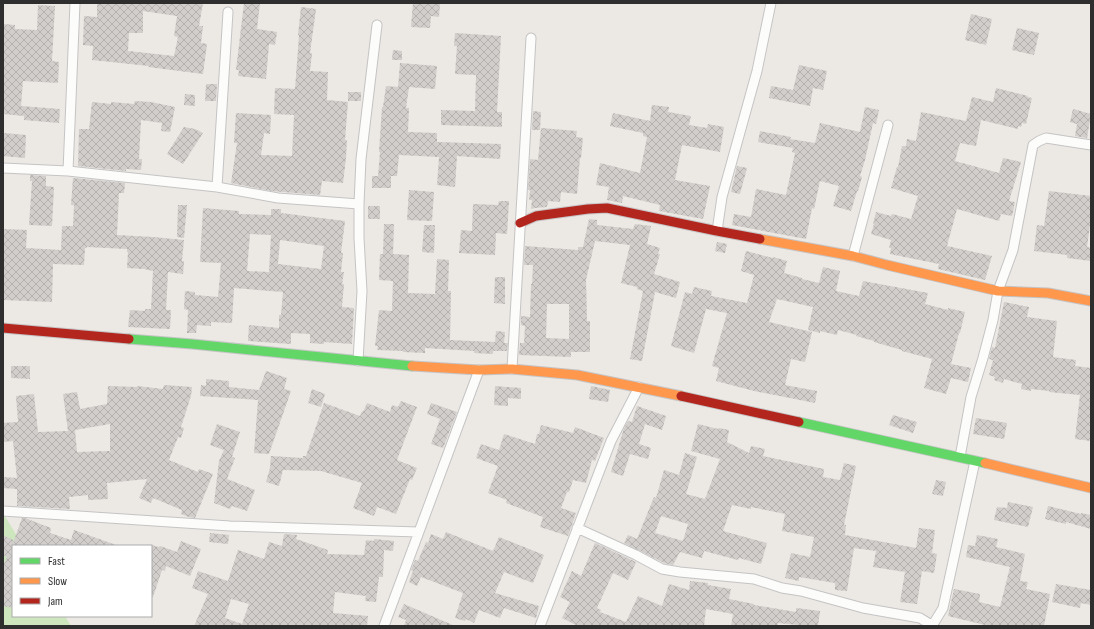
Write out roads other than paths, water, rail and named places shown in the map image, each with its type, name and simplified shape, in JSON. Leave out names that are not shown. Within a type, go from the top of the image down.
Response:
[{"type":"street","points":[[68,171],[75,3]]},
{"type":"street","points":[[717,231],[722,197],[757,70],[771,3]]},
{"type":"street","points":[[217,187],[228,12]]},
{"type":"street","points":[[358,361],[362,291],[359,238],[361,159],[377,25]]},
{"type":"street","points":[[512,369],[531,38]]},
{"type":"street","points":[[854,256],[888,125]]},
{"type":"street","points":[[960,458],[971,397],[993,320],[998,291],[1013,250],[1033,145],[1046,138],[1091,145]]},
{"type":"street","points":[[3,168],[68,171],[217,187],[278,198],[359,204]]},
{"type":"street","points":[[520,223],[536,216],[588,208],[607,208],[717,231],[854,256],[998,291],[1048,293],[1091,301]]},
{"type":"street","points":[[3,328],[192,344],[428,368],[479,370],[512,369],[577,374],[975,461],[1091,488]]},
{"type":"street","points":[[384,626],[479,370]]},
{"type":"street","points":[[540,626],[612,440],[639,387]]},
{"type":"street","points":[[577,528],[636,555],[662,569],[754,579],[782,588],[801,591],[863,608],[920,618],[932,626],[943,608],[975,461]]},
{"type":"street","points":[[3,511],[230,526],[418,532]]}]
